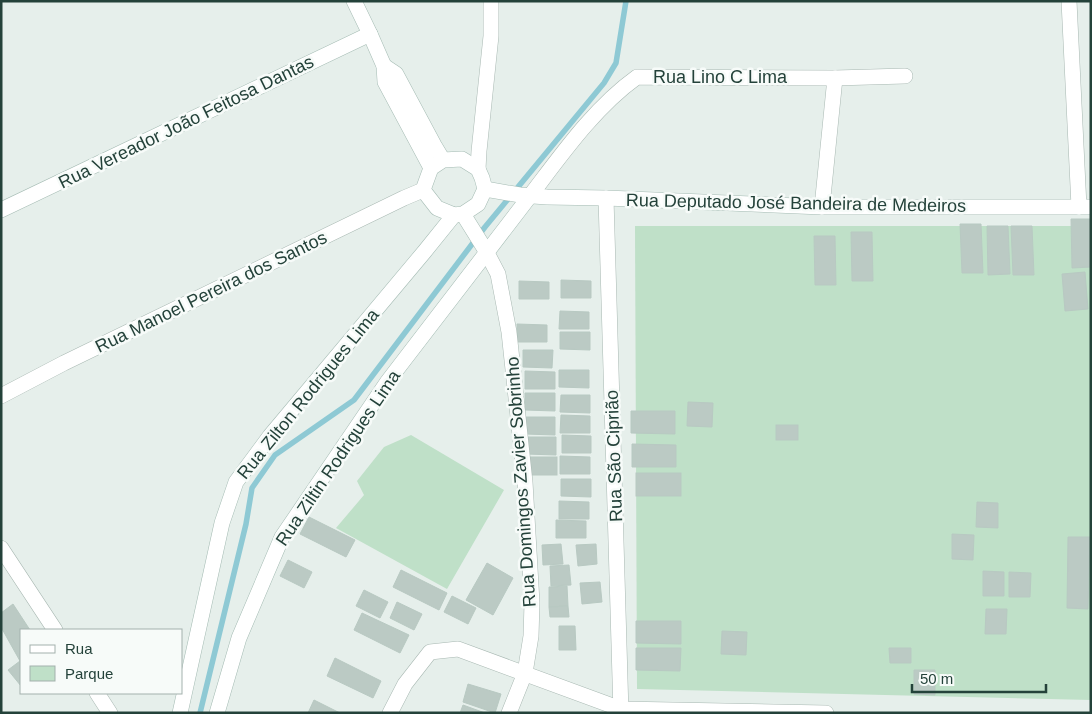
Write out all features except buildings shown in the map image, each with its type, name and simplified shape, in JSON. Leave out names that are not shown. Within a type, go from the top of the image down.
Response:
[{"type":"street","points":[[354,1],[384,66],[385,82],[437,164]]},
{"type":"street","points":[[478,169],[462,158],[437,164],[423,190],[437,208],[458,214],[478,204],[484,189],[478,169],[491,36],[491,1]]},
{"type":"street","points":[[1069,1],[1085,207]]},
{"type":"street","name":"Rua Vereador João Feitosa Dantas","points":[[1,210],[370,34]]},
{"type":"street","name":"Rua Lino C Lima","points":[[525,196],[577,135],[620,89],[637,77],[836,78],[905,76]]},
{"type":"street","points":[[822,207],[836,78]]},
{"type":"street","name":"Rua Deputado José Bandeira de Medeiros","points":[[484,189],[525,196],[822,207],[1085,207]]},
{"type":"street","name":"Rua Manoel Pereira dos Santos","points":[[1,396],[64,363],[423,190]]},
{"type":"street","points":[[480,242],[525,196]]},
{"type":"street","name":"Rua São Ciprião","points":[[606,198],[621,711]]},
{"type":"street","name":"Rua Domingos Zavier Sobrinho","points":[[458,214],[480,242],[498,274],[510,332],[524,482],[532,603],[531,636],[525,673],[509,713]]},
{"type":"street","name":"Rua Zilton Rodrigues Lima","points":[[180,713],[222,523],[236,482],[270,436],[458,214]]},
{"type":"street","name":"Rua Ziltin Rodrigues Lima","points":[[217,713],[239,638],[282,537],[480,242]]},
{"type":"street","points":[[1,548],[54,629]]},
{"type":"street","points":[[390,713],[405,684],[430,652],[458,649],[621,711],[826,713]]},
{"type":"street","points":[[98,694],[110,713]]},
{"type":"green space","points":[[635,226],[1091,226],[1091,700],[637,689]]},
{"type":"green space","points":[[411,435],[504,490],[447,589],[336,528],[364,495],[357,481],[384,447]]},
{"type":"waterway","points":[[200,713],[246,524],[252,488],[275,455],[354,400],[485,227],[604,83],[616,63],[626,1]]}]
